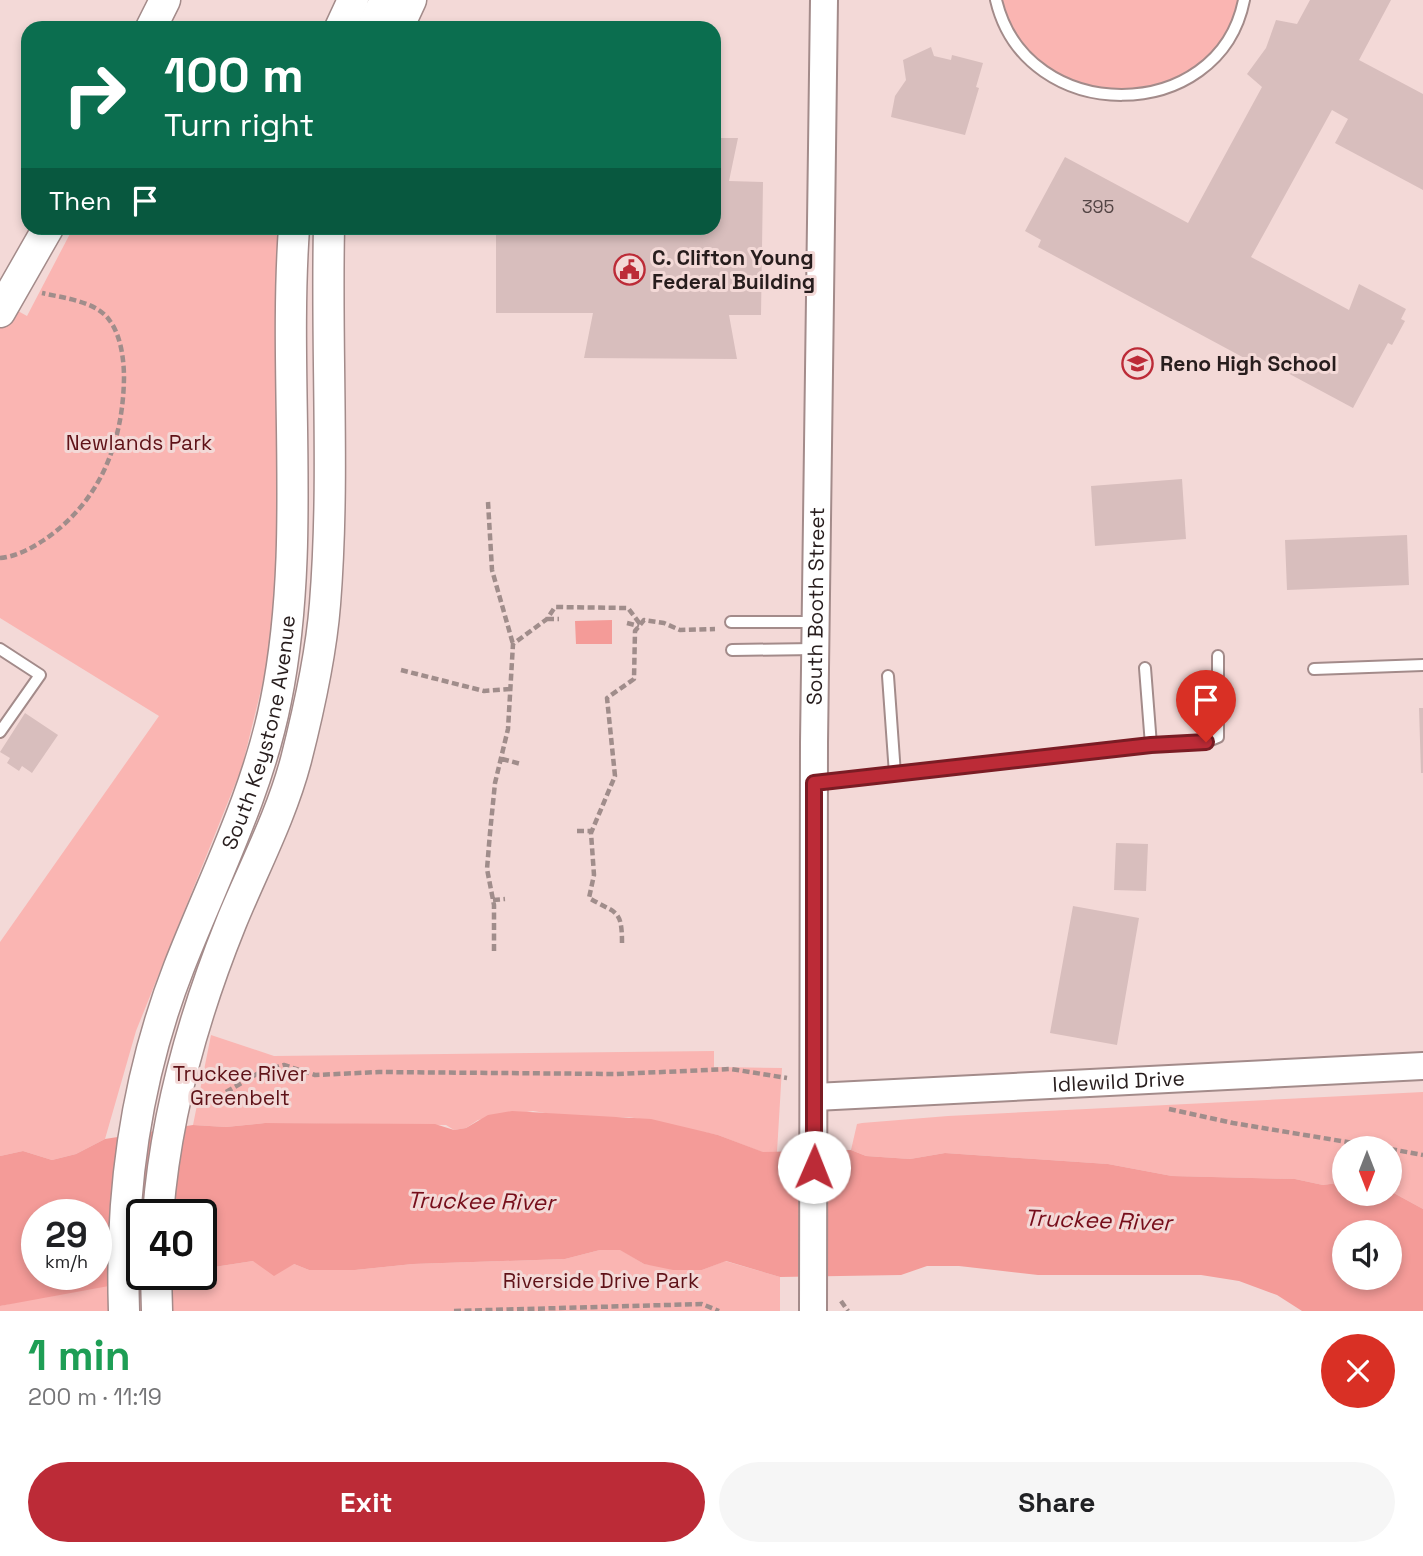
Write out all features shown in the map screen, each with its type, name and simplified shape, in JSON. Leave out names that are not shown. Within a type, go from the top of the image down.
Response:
[{"type":"main road","points":[[154,21],[165,0]]},
{"type":"main road","points":[[344,21],[353,0]]},
{"type":"main road","points":[[375,21],[385,0]]},
{"type":"main road","points":[[401,21],[411,0]]},
{"type":"main road","points":[[0,312],[19,287],[45,235]]},
{"type":"main road","name":"South Keystone Avenue","points":[[124,1311],[124,1219],[133,1135],[149,1063],[178,968],[243,807],[276,702],[285,642],[290,565],[294,235]]},
{"type":"main road","name":"South Keystone Avenue","points":[[160,1199],[166,1144],[181,1070],[231,924],[284,800],[309,705],[325,605],[329,235]]},
{"type":"main road","points":[[156,1290],[157,1311]]},
{"type":"street","name":"South Booth Street","points":[[813,1311],[814,783],[824,0]]},
{"type":"street","name":"Idlewild Drive","points":[[815,1109],[1423,1066]]},
{"type":"lane","points":[[996,0],[1009,33],[1025,55],[1045,72],[1068,85],[1094,94],[1121,96],[1147,93],[1173,85],[1196,71],[1216,53],[1232,31],[1244,0]]},
{"type":"lane","points":[[731,622],[816,622]]},
{"type":"lane","points":[[0,649],[40,675],[0,732]]},
{"type":"lane","points":[[732,650],[816,649]]},
{"type":"lane","points":[[814,783],[1151,745],[1206,742],[1218,737],[1217,656]]},
{"type":"lane","points":[[1314,669],[1423,666]]},
{"type":"lane","points":[[1145,668],[1151,745]]},
{"type":"lane","points":[[888,676],[895,774]]},
{"type":"path","points":[[0,558],[35,546],[59,530],[96,489],[111,459],[124,404],[124,366],[118,338],[110,320],[92,307],[19,287]]},
{"type":"path","points":[[488,502],[492,570],[513,644],[508,729],[495,783],[489,833],[488,869],[493,900],[494,951]]},
{"type":"path","points":[[513,644],[547,619],[555,607],[628,608],[640,625]]},
{"type":"path","points":[[547,619],[559,619]]},
{"type":"path","points":[[622,943],[622,922],[613,909],[589,898],[594,875],[592,831],[615,776],[613,734],[606,711],[607,698],[610,693],[635,679],[635,631],[644,620],[664,623],[680,630],[718,629]]},
{"type":"path","points":[[627,623],[640,625]]},
{"type":"path","points":[[401,670],[484,691],[511,689]]},
{"type":"path","points":[[502,759],[522,764]]},
{"type":"path","points":[[577,831],[592,831]]},
{"type":"path","points":[[493,900],[505,899]]},
{"type":"path","points":[[226,1092],[262,1070],[284,1065],[315,1075],[491,1071],[616,1074],[731,1069],[788,1078]]},
{"type":"path","points":[[1169,1109],[1332,1140]]},
{"type":"path","points":[[1402,1151],[1423,1155]]},
{"type":"path","points":[[841,1295],[842,1305],[848,1311]]},
{"type":"path","points":[[454,1311],[702,1304],[719,1311]]},
{"type":"green space","points":[[996,0],[1244,0],[1216,53],[1173,85],[1094,94],[1025,55]]},
{"type":"green space","name":"Newlands Park","points":[[69,235],[278,235],[277,570],[271,649],[242,767],[136,1031],[105,1139],[76,1154],[52,1160],[23,1151],[0,1156],[0,942],[159,716],[0,618],[0,301],[27,316]]},
{"type":"green space","name":"Truckee River Greenbelt","points":[[211,1035],[274,1056],[714,1051],[714,1067],[782,1068],[777,1152],[762,1152],[718,1135],[629,1117],[570,1117],[533,1111],[478,1120],[466,1128],[454,1130],[446,1125],[193,1125]]},
{"type":"green space","points":[[1423,1092],[1423,1209],[1402,1198],[1402,1136],[1332,1136],[1332,1184],[1323,1185],[1295,1179],[1172,1176],[1108,1164],[945,1153],[910,1159],[866,1156],[851,1150],[857,1124],[948,1116]]},
{"type":"green space","name":"Riverside Drive Park","points":[[600,1250],[621,1250],[644,1264],[702,1270],[725,1261],[780,1277],[780,1311],[0,1311],[0,1306],[74,1290],[112,1290],[112,1283],[126,1280],[126,1290],[217,1290],[217,1267],[253,1261],[294,1264],[309,1270],[355,1270],[413,1264],[565,1259]]},
{"type":"water","points":[[612,620],[612,644],[576,644],[575,621]]},
{"type":"water","name":"Truckee River","points":[[512,1111],[651,1119],[718,1135],[763,1152],[851,1150],[866,1156],[910,1159],[945,1153],[1108,1164],[1172,1176],[1295,1179],[1323,1185],[1332,1184],[1332,1206],[1402,1206],[1402,1198],[1423,1209],[1423,1311],[1302,1311],[1277,1295],[1239,1281],[1201,1275],[1038,1275],[959,1266],[927,1266],[901,1275],[780,1277],[726,1261],[702,1270],[673,1270],[644,1264],[620,1250],[600,1250],[565,1259],[413,1264],[355,1270],[309,1270],[294,1264],[274,1276],[253,1261],[217,1267],[217,1199],[126,1199],[126,1283],[112,1285],[112,1199],[21,1199],[21,1290],[87,1290],[0,1306],[0,1156],[23,1151],[52,1160],[76,1154],[105,1139],[193,1125],[226,1127],[265,1123],[435,1124],[454,1130],[466,1128],[488,1115]]},
{"type":"building","points":[[1310,0],[1391,0],[1359,60],[1423,94],[1423,190],[1335,143],[1348,119],[1332,110],[1251,257],[1349,310],[1359,284],[1406,309],[1401,319],[1405,321],[1392,345],[1388,343],[1353,408],[1252,354],[1248,360],[1038,247],[1041,240],[1025,231],[1065,157],[1188,223],[1262,87],[1247,74],[1266,48],[1276,20],[1297,24]]},
{"type":"building","points":[[931,47],[934,56],[951,60],[952,55],[983,63],[976,87],[979,88],[965,135],[891,117],[895,96],[906,80],[903,60]]},
{"type":"building","name":"C. Clifton Young Federal Building","points":[[721,138],[738,138],[729,181],[763,182],[761,315],[729,315],[737,359],[584,358],[593,313],[496,313],[496,235],[721,235]]},
{"type":"building","points":[[1182,479],[1186,539],[1095,546],[1091,486]]},
{"type":"building","points":[[1407,535],[1409,585],[1287,590],[1285,540]]},
{"type":"building","points":[[1419,708],[1423,708],[1423,773],[1421,773]]},
{"type":"building","points":[[25,713],[58,735],[32,773],[22,766],[19,771],[7,763],[10,758],[0,752]]},
{"type":"building","points":[[1116,843],[1148,844],[1146,891],[1114,890]]},
{"type":"building","points":[[1073,906],[1139,918],[1117,1045],[1050,1033]]},
{"type":"place","name":"C. Clifton Young Federal Building","points":[[629,270]]},
{"type":"place","name":"Reno High School","points":[[1137,364]]},
{"type":"route","points":[[814,1167],[814,783],[1151,745],[1206,742]]}]
